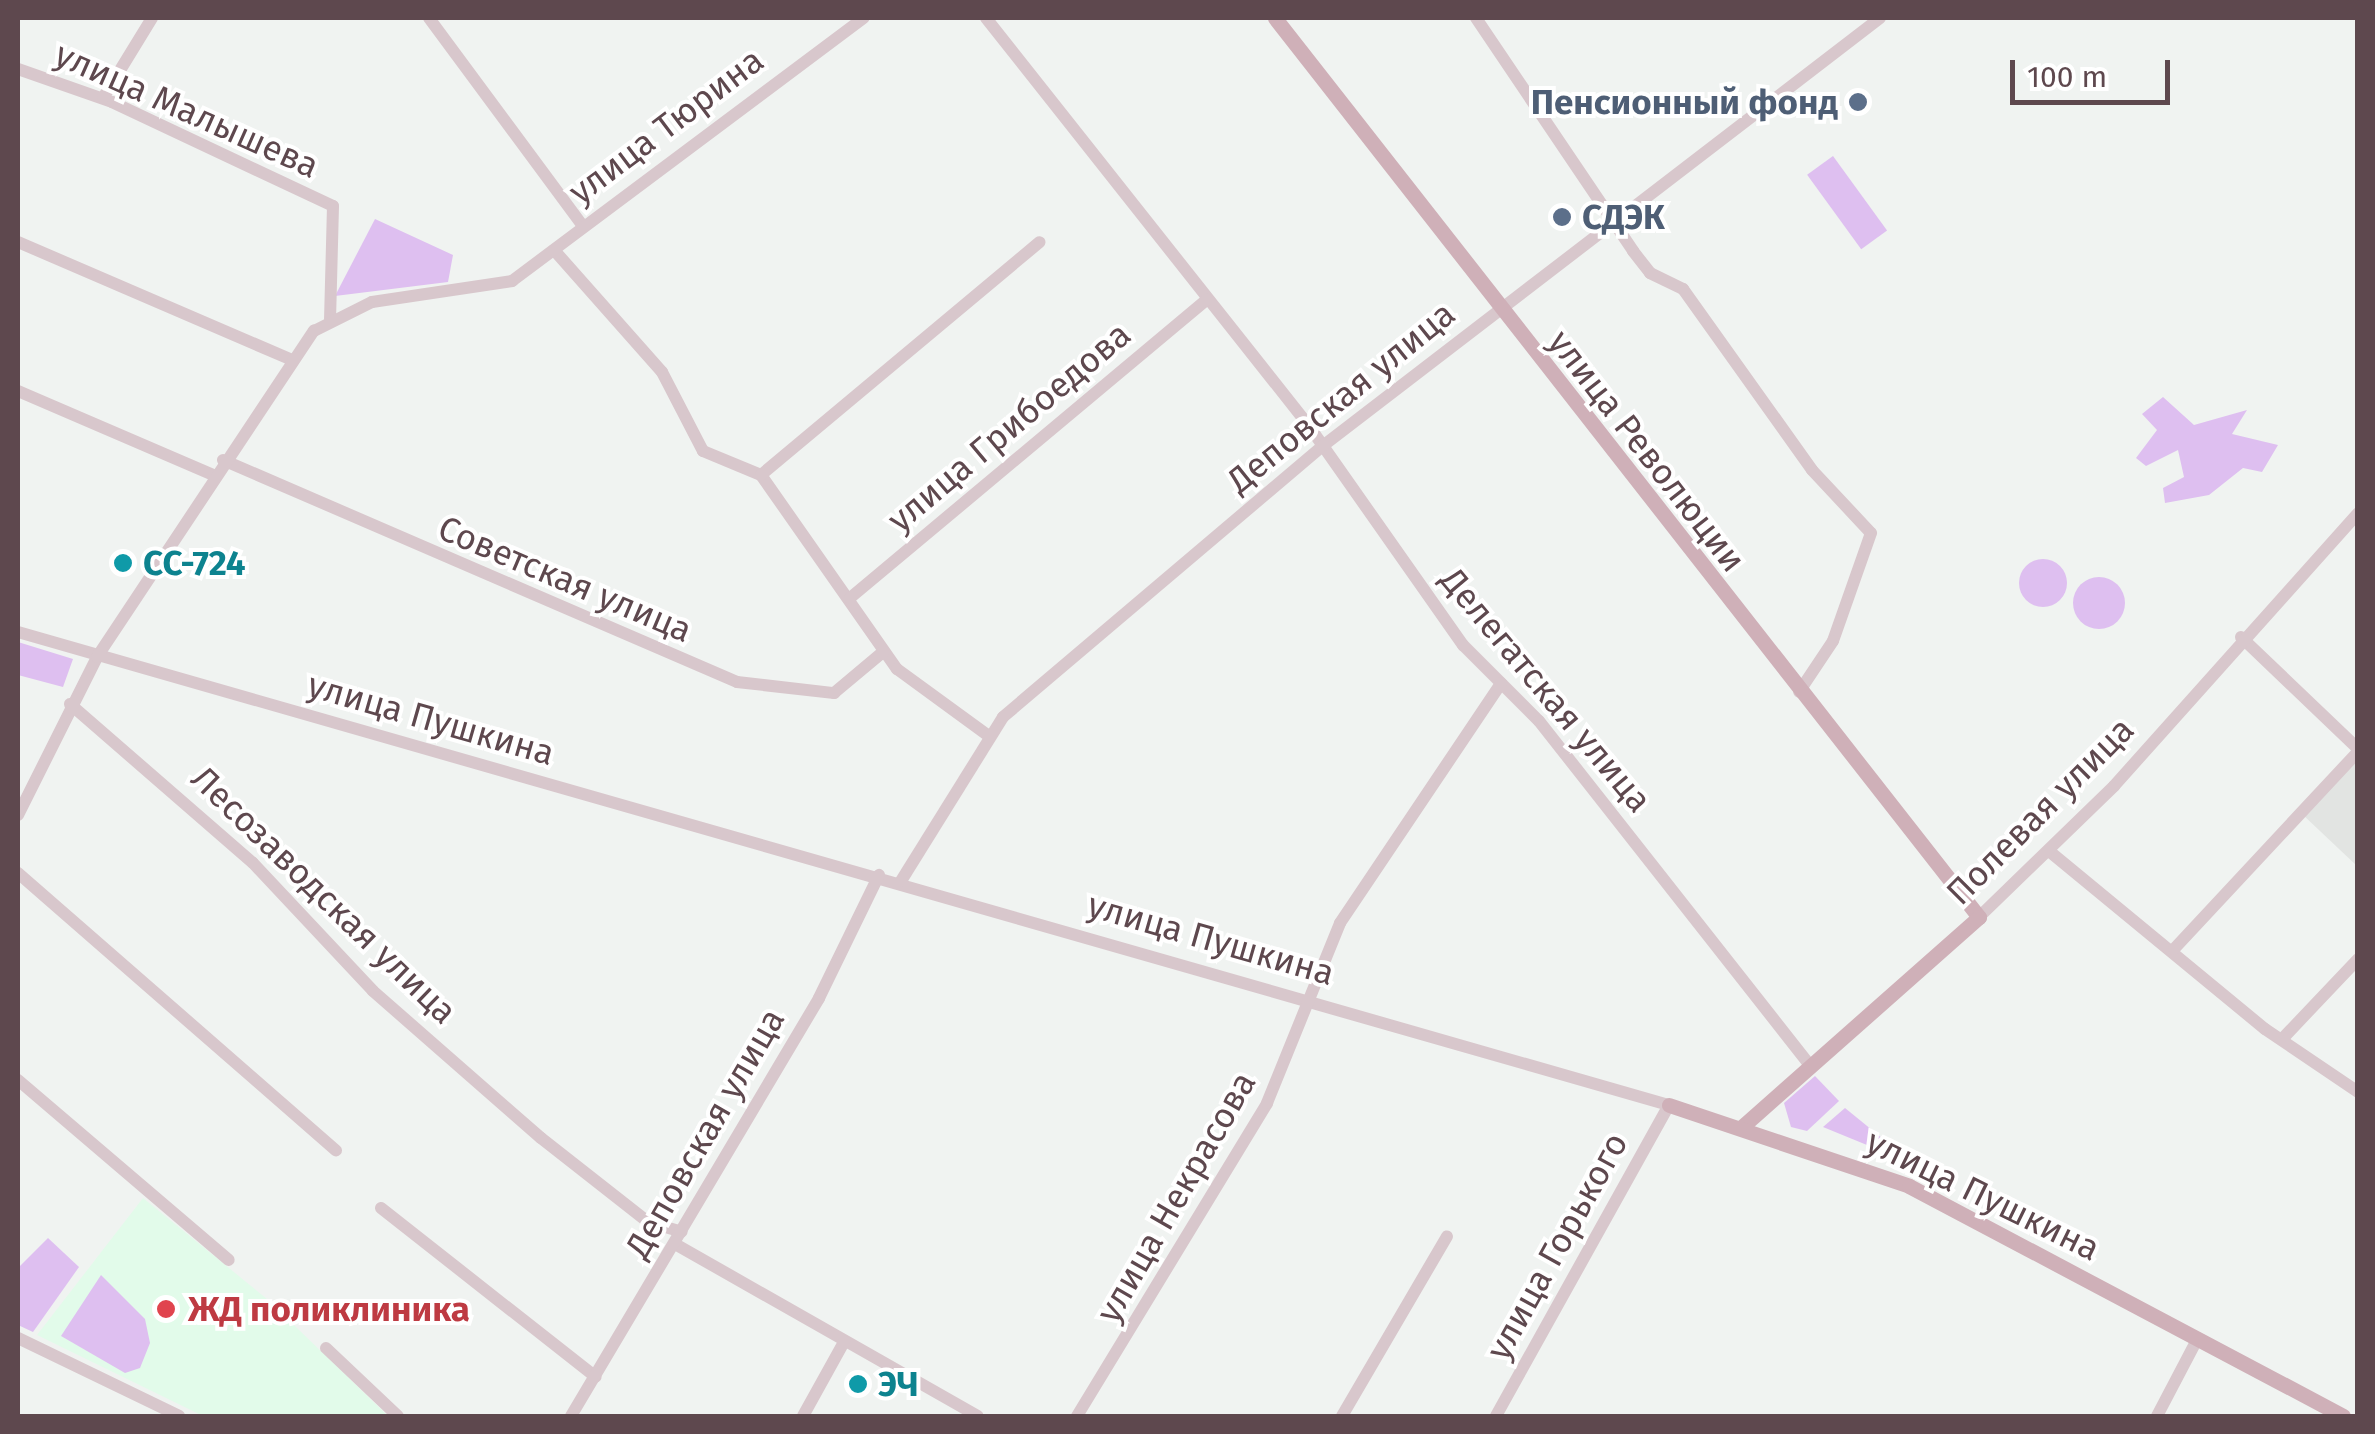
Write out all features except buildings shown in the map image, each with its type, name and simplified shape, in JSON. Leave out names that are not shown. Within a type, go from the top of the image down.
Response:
[{"type":"main road","name":"улица Революции","points":[[1275,18],[1498,310],[1979,917]]},
{"type":"main road","name":"Полевая улица","points":[[1742,1126],[1979,917]]},
{"type":"main road","name":"улица Пушкина","points":[[1669,1105],[1742,1126],[1909,1186],[2344,1416]]},
{"type":"street","points":[[103,98],[152,18]]},
{"type":"street","name":"улица Тюрина","points":[[330,318],[372,302],[496,288],[554,250],[864,18]]},
{"type":"street","name":"Делегатская улица","points":[[986,18],[1324,445],[1462,645],[1500,683],[1810,1065]]},
{"type":"street","points":[[1476,18],[1650,273],[1690,298],[1812,470],[1872,534],[1833,642],[1799,692]]},
{"type":"street","name":"Деповская улица","points":[[902,881],[986,734],[1324,445],[1880,18]]},
{"type":"street","points":[[436,20],[583,226]]},
{"type":"street","name":"улица Малышева","points":[[18,69],[103,98],[333,206],[330,318]]},
{"type":"street","points":[[18,242],[290,359]]},
{"type":"street","points":[[986,734],[884,652],[761,475],[1040,242]]},
{"type":"street","name":"улица Тюрина","points":[[554,250],[662,372],[702,452],[761,475]]},
{"type":"street","name":"улица Грибоедова","points":[[850,598],[1207,300]]},
{"type":"street","points":[[18,815],[70,704],[97,657],[290,359],[330,318]]},
{"type":"street","points":[[18,391],[213,476]]},
{"type":"street","name":"Советская улица","points":[[223,460],[737,682],[834,692],[884,652]]},
{"type":"street","name":"Полевая улица","points":[[1979,917],[2049,851],[2358,513]]},
{"type":"street","name":"улица Пушкина","points":[[18,632],[902,881],[1669,1105]]},
{"type":"street","points":[[2174,949],[2358,751],[2241,638]]},
{"type":"street","name":"улица Некрасова","points":[[1076,1416],[1267,1103],[1316,1001],[1340,923],[1500,683]]},
{"type":"street","name":"Лесозаводская улица","points":[[70,704],[254,863],[372,991],[541,1138],[648,1222],[844,1342],[978,1416]]},
{"type":"street","points":[[2049,851],[2358,1092]]},
{"type":"street","points":[[18,873],[336,1150]]},
{"type":"street","name":"Деповская улица","points":[[571,1416],[678,1238],[880,875]]},
{"type":"street","points":[[2285,1036],[2358,959]]},
{"type":"street","points":[[18,1080],[229,1260]]},
{"type":"street","name":"улица Горького","points":[[1496,1416],[1669,1105]]},
{"type":"street","points":[[381,1208],[596,1376]]},
{"type":"street","points":[[1342,1416],[1447,1236]]},
{"type":"street","points":[[18,1338],[180,1416]]},
{"type":"street","points":[[2157,1416],[2198,1338]]},
{"type":"street","points":[[802,1416],[844,1342]]},
{"type":"street","points":[[326,1348],[398,1416]]},
{"type":"shaded area","points":[[1833,156],[1887,230],[1861,249],[1807,175]]},
{"type":"shaded area","points":[[375,219],[453,255],[448,282],[335,296]]},
{"type":"shaded area","points":[[2163,397],[2194,425],[2247,410],[2232,434],[2278,445],[2262,472],[2243,468],[2209,495],[2165,503],[2163,488],[2184,477],[2178,450],[2146,466],[2136,458],[2157,430],[2142,414]]},
{"type":"shaded area","points":[[2043,559],[2060,566],[2067,583],[2060,600],[2043,607],[2026,600],[2019,583],[2026,566]]},
{"type":"shaded area","points":[[2099,577],[2118,584],[2125,603],[2118,622],[2099,629],[2080,622],[2073,603],[2080,584]]},
{"type":"shaded area","points":[[18,642],[73,659],[63,687],[18,675]]},
{"type":"shaded area","points":[[2357,754],[2357,866],[2302,814]]},
{"type":"shaded area","points":[[1815,1076],[1839,1101],[1807,1131],[1791,1127],[1784,1103]]},
{"type":"shaded area","points":[[1845,1108],[1888,1143],[1884,1152],[1823,1127]]},
{"type":"shaded area","name":"ЖД поликлиника","points":[[143,1198],[267,1299],[388,1416],[203,1416],[37,1335]]},
{"type":"shaded area","points":[[48,1238],[79,1267],[33,1332],[18,1325],[18,1268]]},
{"type":"shaded area","points":[[101,1275],[145,1319],[150,1343],[140,1368],[125,1373],[61,1336]]},
{"type":"place","name":"Пенсионный фонд","points":[[1858,102]]},
{"type":"place","name":"СДЭК","points":[[1562,217]]},
{"type":"place","name":"СС-724","points":[[123,563]]},
{"type":"place","name":"ЖД поликлиника","points":[[166,1309]]},
{"type":"place","name":"ЭЧ","points":[[858,1384]]}]
